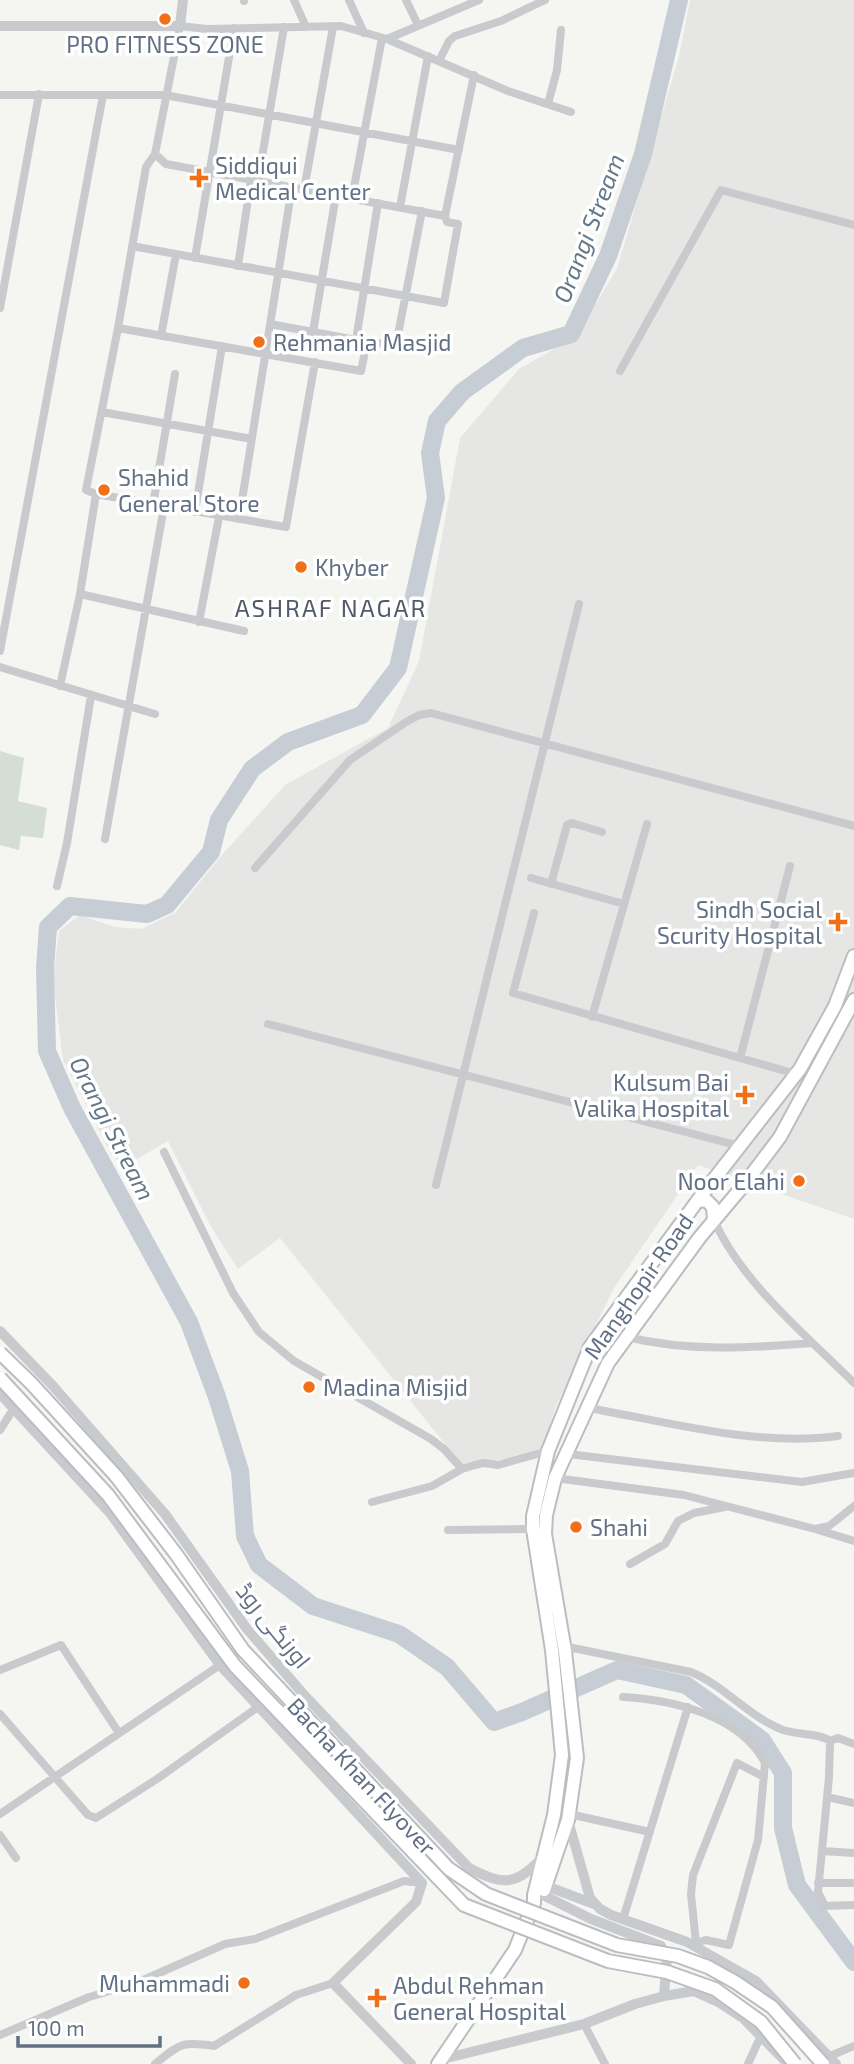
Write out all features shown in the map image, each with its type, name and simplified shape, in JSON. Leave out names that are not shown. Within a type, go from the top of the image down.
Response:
[{"type":"main road","name":"Manghopir Road","points":[[539,1891],[560,1786],[562,1755],[560,1649],[533,1529],[533,1516],[548,1451],[590,1347],[708,1186],[796,1074],[835,1006],[854,956]]},
{"type":"main road","name":"Manghopir Road","points":[[440,2061],[515,1950],[568,1817],[577,1758],[545,1534],[546,1515],[555,1478],[608,1363],[714,1220],[780,1137],[851,1014],[854,1000]]},
{"type":"main road","points":[[708,1186],[714,1196],[730,1201]]},
{"type":"main road","points":[[698,1200],[707,1201],[713,1207],[714,1220]]},
{"type":"main road","name":"Bacha Khan Flyover","points":[[0,1353],[116,1476],[176,1554],[243,1650],[449,1869],[498,1899],[617,1945],[678,1956],[726,1977],[772,2007],[830,2061]]},
{"type":"main road","name":"Bacha Khan Flyover","points":[[0,1378],[108,1495],[235,1666],[464,1905],[608,1961],[667,1972],[715,1989],[761,2022],[795,2064]]},
{"type":"street","points":[[183,0],[155,154],[146,167],[86,490],[219,517],[287,526],[315,362]]},
{"type":"street","points":[[294,0],[306,27]]},
{"type":"street","points":[[349,0],[364,33]]},
{"type":"street","points":[[406,0],[418,25]]},
{"type":"street","points":[[384,38],[418,25],[459,4],[479,0]]},
{"type":"street","points":[[439,61],[449,41],[455,36],[501,21],[545,0]]},
{"type":"street","points":[[0,26],[180,26],[207,29],[341,26],[384,38],[508,91],[571,112]]},
{"type":"street","points":[[238,266],[284,27]]},
{"type":"street","points":[[304,190],[333,27]]},
{"type":"street","points":[[195,258],[234,28]]},
{"type":"street","points":[[548,104],[561,30]]},
{"type":"street","points":[[352,198],[384,38]]},
{"type":"street","points":[[400,207],[428,56]]},
{"type":"street","points":[[132,246],[444,303],[458,224],[447,222],[445,216],[474,75]]},
{"type":"street","points":[[0,308],[39,94]]},
{"type":"street","points":[[0,95],[165,95],[459,150]]},
{"type":"street","points":[[0,651],[103,95]]},
{"type":"street","points":[[155,154],[166,164],[445,216]]},
{"type":"street","points":[[239,519],[292,187]]},
{"type":"street","points":[[620,371],[721,190],[854,225]]},
{"type":"street","points":[[313,332],[336,195]]},
{"type":"street","points":[[356,340],[378,203]]},
{"type":"street","points":[[270,324],[396,345],[422,211]]},
{"type":"street","points":[[161,336],[176,254]]},
{"type":"street","points":[[118,328],[361,371],[367,342]]},
{"type":"street","points":[[195,512],[222,346]]},
{"type":"street","points":[[153,505],[175,374]]},
{"type":"street","points":[[102,412],[252,439]]},
{"type":"street","points":[[60,686],[80,594],[96,494]]},
{"type":"street","points":[[105,839],[164,507]]},
{"type":"street","points":[[199,622],[219,517]]},
{"type":"street","points":[[80,594],[244,631]]},
{"type":"street","points":[[436,1185],[579,604]]},
{"type":"street","points":[[0,667],[155,714]]},
{"type":"street","points":[[57,886],[91,696]]},
{"type":"street","points":[[255,869],[350,760],[419,715],[431,713],[854,826]]},
{"type":"street","points":[[551,884],[567,825],[572,823],[602,832]]},
{"type":"street","points":[[592,1017],[647,824]]},
{"type":"street","points":[[740,1058],[790,866]]},
{"type":"street","points":[[531,878],[624,904]]},
{"type":"street","points":[[534,913],[513,993],[796,1074]]},
{"type":"street","points":[[268,1024],[740,1146]]},
{"type":"street","points":[[164,1152],[233,1293],[259,1332],[294,1361],[432,1439],[462,1469]]},
{"type":"street","points":[[714,1220],[720,1235],[741,1265],[788,1320],[854,1383]]},
{"type":"street","name":"اورنگی روڈ","points":[[0,1331],[53,1385],[165,1514],[247,1629],[305,1696],[469,1868],[503,1882],[524,1874],[545,1855]]},
{"type":"street","points":[[627,1337],[662,1344],[720,1348],[812,1343]]},
{"type":"street","points":[[0,1394],[110,1513],[220,1665],[422,1882]]},
{"type":"street","points":[[0,1430],[14,1408]]},
{"type":"street","points":[[588,1408],[762,1438],[810,1440],[838,1436]]},
{"type":"street","points":[[372,1502],[432,1486],[462,1469],[483,1462],[498,1465],[548,1451]]},
{"type":"street","points":[[568,1454],[802,1482],[854,1473]]},
{"type":"street","points":[[555,1478],[684,1495],[816,1528],[854,1541]]},
{"type":"street","points":[[816,1528],[829,1526],[854,1506]]},
{"type":"street","points":[[630,1564],[665,1544],[678,1521],[694,1513],[728,1507]]},
{"type":"street","points":[[448,1530],[533,1529]]},
{"type":"street","points":[[0,1670],[61,1645],[120,1733]]},
{"type":"street","points":[[560,1649],[691,1672],[705,1678],[772,1725],[796,1734],[824,1736],[830,1741]]},
{"type":"street","points":[[0,1814],[220,1665]]},
{"type":"street","points":[[623,1697],[651,1699],[688,1707],[716,1718],[750,1742],[765,1763],[758,1840],[729,1945],[706,1940],[694,1944]]},
{"type":"street","points":[[0,1714],[57,1776],[88,1815],[96,1818],[157,1779],[258,1707]]},
{"type":"street","points":[[623,1919],[688,1707]]},
{"type":"street","points":[[830,1741],[838,1738],[854,1744]]},
{"type":"street","points":[[830,1741],[818,1892],[825,1906],[854,1905]]},
{"type":"street","points":[[694,1944],[691,1894],[693,1875],[737,1763],[764,1777]]},
{"type":"street","points":[[827,1797],[854,1803]]},
{"type":"street","points":[[594,1904],[590,1898],[568,1817],[650,1832]]},
{"type":"street","points":[[0,1835],[16,1858]]},
{"type":"street","points":[[821,1851],[854,1853]]},
{"type":"street","points":[[0,2035],[89,1997],[134,1984],[225,1944],[256,1939],[404,1881],[422,1882]]},
{"type":"street","points":[[155,2064],[178,2046],[190,2042],[214,2046],[296,1995],[334,1983],[416,1902],[422,1882]]},
{"type":"street","points":[[818,1882],[854,1883]]},
{"type":"street","points":[[539,1891],[594,1904],[623,1919],[694,1944],[757,1980],[830,2061],[854,2046]]},
{"type":"street","points":[[539,1891],[591,1919],[661,1946],[667,1956],[664,1996]]},
{"type":"street","points":[[334,1983],[411,2064]]},
{"type":"street","points":[[440,2061],[584,2024],[664,1996],[694,1991],[743,2018],[788,2064]]},
{"type":"street","points":[[584,2024],[605,2064]]},
{"type":"street","points":[[748,2064],[758,2042]]},
{"type":"shaded area","points":[[690,0],[854,0],[854,1219],[698,1165],[614,1288],[556,1406],[542,1449],[465,1469],[280,1238],[238,1269],[211,1227],[168,1141],[125,1166],[112,1156],[63,1060],[53,980],[59,931],[80,915],[115,927],[141,929],[175,913],[221,856],[285,785],[388,728],[419,661],[460,438],[519,369],[575,337],[617,269],[679,56]]},
{"type":"shaded area","points":[[0,751],[24,758],[18,801],[47,808],[43,838],[21,836],[19,850],[0,845]]},
{"type":"waterway","name":"Orangi Stream","points":[[679,0],[643,154],[608,256],[571,334],[523,348],[462,392],[437,421],[430,453],[436,498],[398,668],[362,715],[288,742],[252,769],[219,820],[211,852],[167,905],[147,914],[70,906],[48,927],[45,968],[47,1051],[72,1108],[189,1322],[217,1397],[240,1471],[245,1536],[259,1565],[313,1606],[399,1634],[447,1667],[494,1722],[617,1670],[686,1685],[762,1740],[783,1773],[783,1828],[797,1885],[854,1962]]},
{"type":"place","name":"PRO FITNESS ZONE","points":[[165,19]]},
{"type":"place","name":"Siddiqui Medical Center","points":[[199,178]]},
{"type":"place","name":"Rehmania Masjid","points":[[259,342]]},
{"type":"place","name":"Shahid General Store","points":[[104,490]]},
{"type":"place","name":"Khyber","points":[[301,567]]},
{"type":"place","name":"Sindh Social Scurity Hospital","points":[[838,922]]},
{"type":"place","name":"Kulsum Bai Valika Hospital","points":[[745,1095]]},
{"type":"place","name":"Noor Elahi","points":[[799,1181]]},
{"type":"place","name":"Madina Misjid","points":[[309,1387]]},
{"type":"place","name":"Shahi","points":[[576,1527]]},
{"type":"place","name":"Muhammadi","points":[[244,1983]]},
{"type":"place","name":"Abdul Rehman General Hospital","points":[[377,1998]]},
{"type":"district","name":"ASHRAF NAGAR","points":[[331,607]]}]
